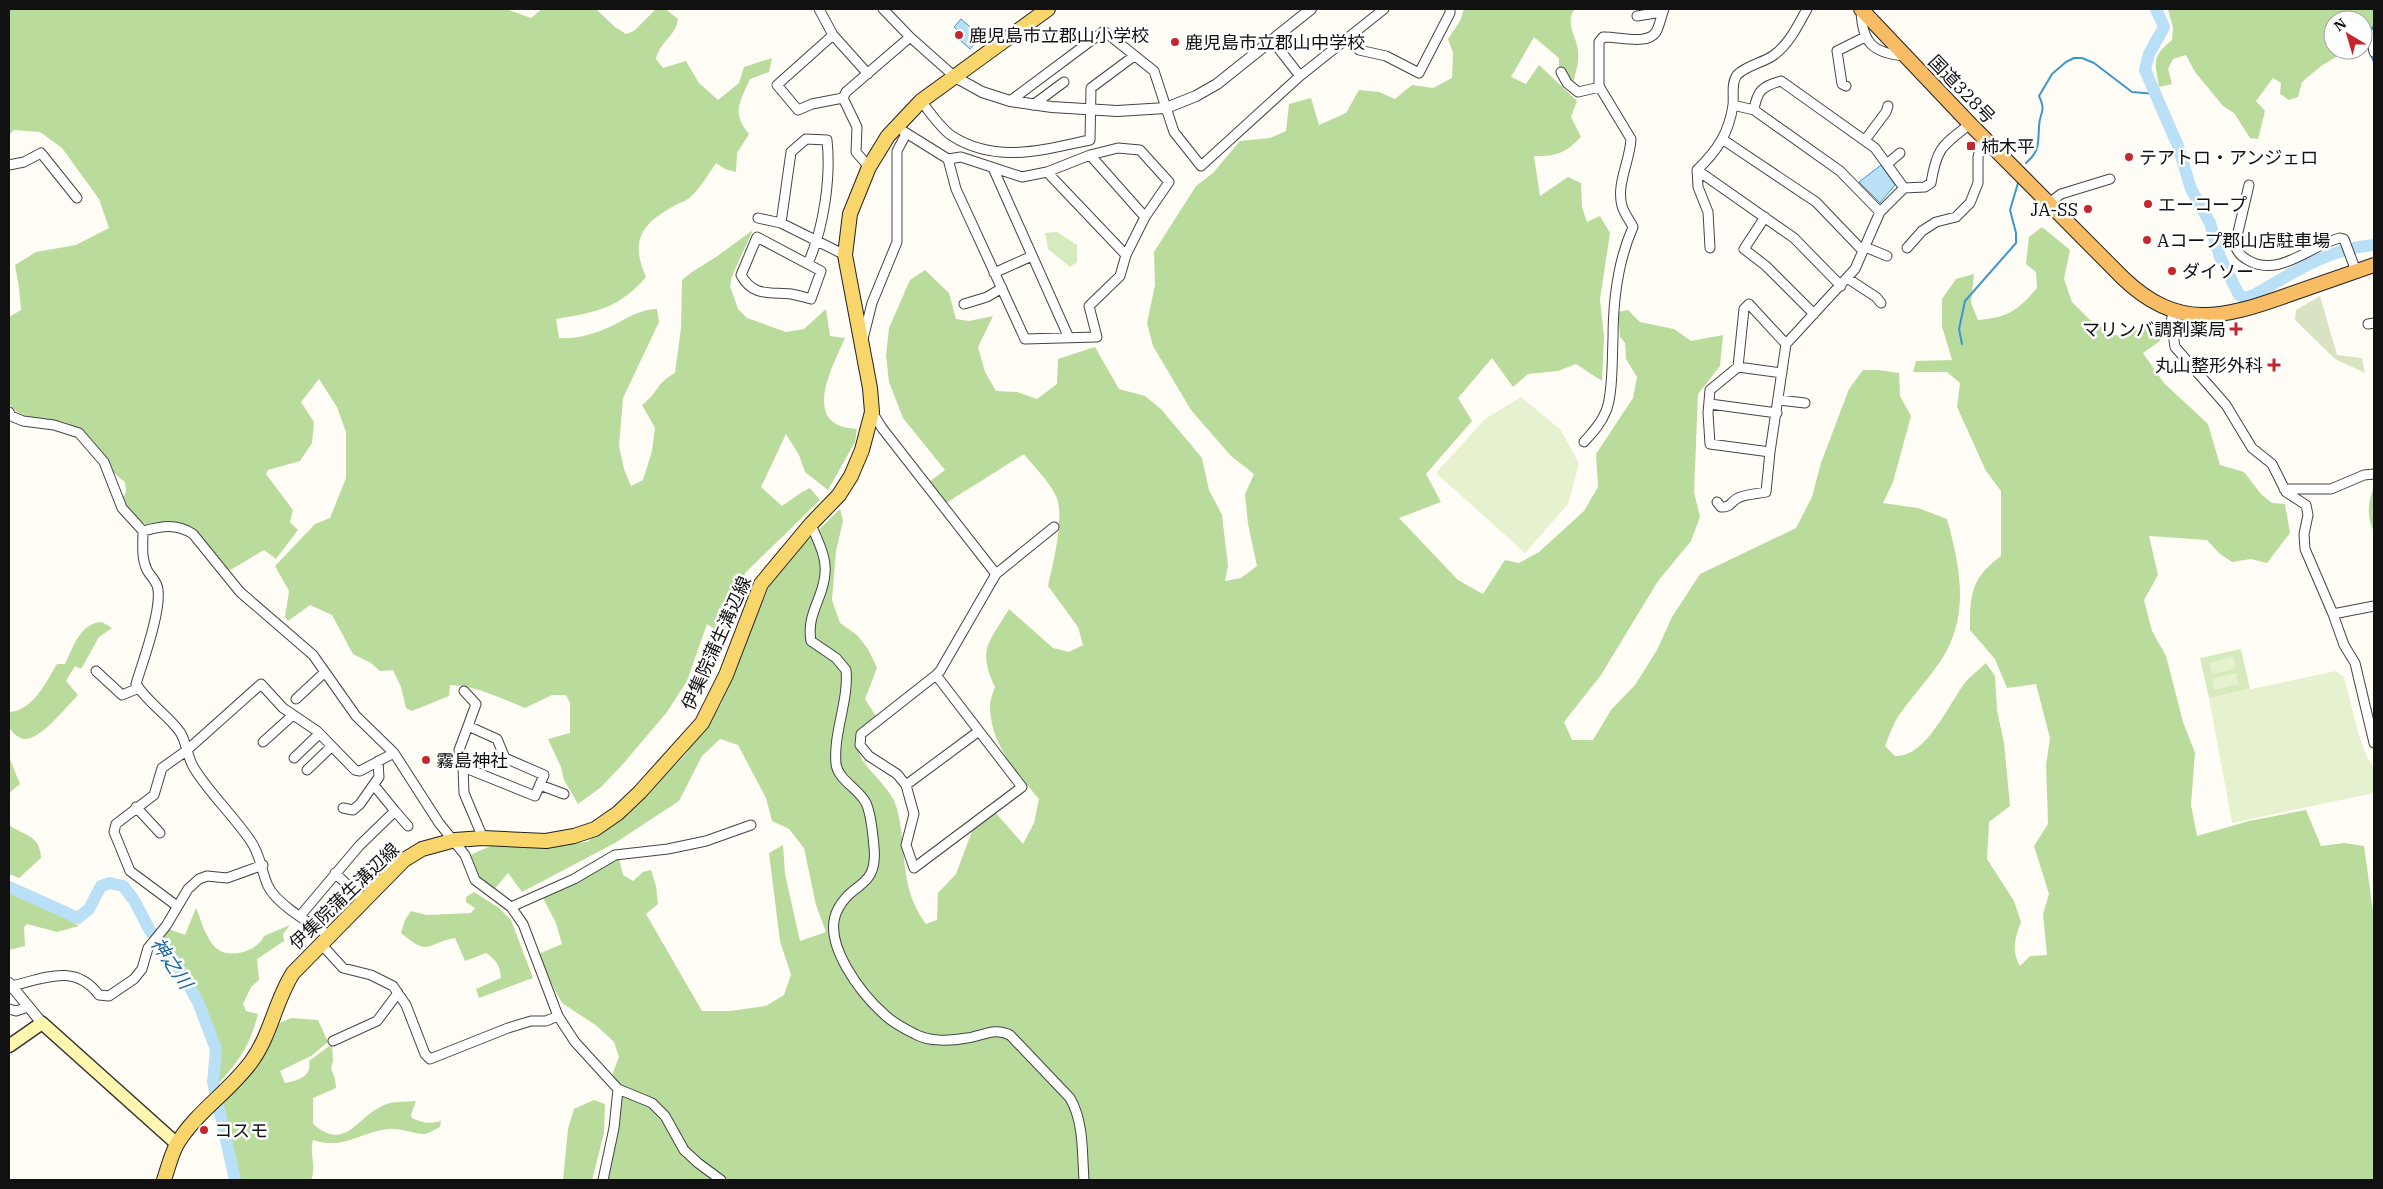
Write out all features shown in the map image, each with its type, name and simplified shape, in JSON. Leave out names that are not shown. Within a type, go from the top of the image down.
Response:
[{"type":"highway","name":"国道328号","points":[[1861,9],[1983,138],[2132,288],[2158,304],[2200,316],[2225,315],[2355,268],[2374,265]]},
{"type":"main road","name":"伊集院蒲生溝辺線","points":[[164,1180],[177,1144],[212,1102],[250,1063],[262,1045],[281,991],[293,973],[404,860],[422,849],[455,840],[483,838],[546,840],[574,836],[595,829],[618,813],[640,792],[702,723],[726,675],[761,584],[811,524],[839,495],[851,476],[862,450],[872,412],[870,388],[845,255],[850,214],[869,167],[879,149],[901,130],[921,101],[1048,9]]},
{"type":"main road","points":[[9,1046],[42,1023],[177,1144]]},
{"type":"street","points":[[819,9],[833,34],[868,74]]},
{"type":"street","points":[[883,9],[910,37],[955,77],[982,92],[1010,101],[1033,105],[1125,111],[1166,108],[1196,96],[1217,84],[1311,9]]},
{"type":"street","points":[[1010,101],[1104,31],[1154,71],[1174,132],[1201,166],[1300,76],[1384,9]]},
{"type":"street","points":[[1348,38],[1359,50],[1386,56],[1419,73],[1450,13],[1450,9]]},
{"type":"street","points":[[1697,170],[1716,153],[1729,122],[1733,105],[1734,82],[1738,75],[1774,55],[1801,23],[1807,9]]},
{"type":"street","points":[[1861,9],[1862,27],[1865,37],[1884,53],[1904,56]]},
{"type":"street","points":[[1637,16],[1663,11]]},
{"type":"street","points":[[1584,442],[1598,426],[1607,410],[1612,364],[1613,315],[1619,271],[1633,228],[1621,200],[1621,188],[1631,149],[1631,139],[1600,88],[1599,42],[1603,37],[1613,36],[1642,40],[1651,37],[1656,31],[1663,11]]},
{"type":"street","points":[[833,34],[776,85],[798,110],[812,104],[843,98]]},
{"type":"street","points":[[2374,34],[2372,38],[2374,52]]},
{"type":"street","points":[[843,98],[846,92],[910,37]]},
{"type":"street","points":[[1846,86],[1842,84],[1838,51],[1841,47],[1865,37]]},
{"type":"street","points":[[1272,40],[1300,76]]},
{"type":"street","points":[[921,101],[951,135],[985,150],[1024,154],[1090,140],[1092,88],[1134,56]]},
{"type":"street","points":[[1561,72],[1567,83],[1578,92],[1600,88]]},
{"type":"street","points":[[1754,110],[1756,97],[1761,90],[1781,81],[1875,148],[1904,188]]},
{"type":"street","points":[[1033,105],[1064,82]]},
{"type":"street","points":[[843,98],[857,127],[856,152],[869,167]]},
{"type":"street","points":[[1733,105],[1754,110],[1840,171],[1880,212]]},
{"type":"street","points":[[1864,140],[1886,112],[1888,106]]},
{"type":"street","points":[[1717,502],[1721,507],[1725,508],[1730,506],[1736,498],[1766,492],[1786,344],[1855,269],[1880,212],[1904,188],[1925,187],[1931,183],[1935,159],[1944,144],[1970,124]]},
{"type":"street","points":[[862,346],[872,304],[897,242],[897,151],[901,130],[948,159],[961,157],[1022,177],[1047,172],[1118,148],[1140,150],[1170,182],[1145,217],[1126,255],[1120,276],[1089,306],[1097,337],[1025,340],[956,189],[948,159]]},
{"type":"street","points":[[1906,248],[1922,231],[1936,222],[1956,217],[1970,203],[1978,183],[1978,157],[1983,138]]},
{"type":"street","points":[[781,223],[791,152],[806,139],[827,140],[829,160],[817,242],[808,263]]},
{"type":"street","points":[[1722,139],[1816,202],[1864,249],[1887,256]]},
{"type":"street","points":[[9,165],[24,162],[41,153],[77,198]]},
{"type":"street","points":[[1886,164],[1900,153]]},
{"type":"street","points":[[1090,156],[1145,217]]},
{"type":"street","points":[[992,168],[1069,338]]},
{"type":"street","points":[[1697,170],[1794,238],[1841,286]]},
{"type":"street","points":[[1697,170],[1698,186],[1708,212],[1710,248]]},
{"type":"street","points":[[1047,172],[1126,255]]},
{"type":"street","points":[[2049,203],[2061,194],[2110,179]]},
{"type":"street","points":[[2250,186],[2235,245],[2238,252],[2250,261],[2274,266],[2338,238],[2344,239],[2355,268]]},
{"type":"street","points":[[1765,217],[1744,249],[1766,266],[1814,314]]},
{"type":"street","points":[[758,218],[781,223],[845,255]]},
{"type":"street","points":[[757,237],[808,263],[821,270],[811,299],[792,294],[762,294],[745,282],[741,275],[757,237]]},
{"type":"street","points":[[994,273],[1032,256]]},
{"type":"street","points":[[1847,278],[1876,297],[1881,303]]},
{"type":"street","points":[[964,304],[987,297],[1002,288]]},
{"type":"street","points":[[1770,452],[1710,444],[1708,413],[1710,390],[1738,367],[1744,309],[1749,304],[1786,344]]},
{"type":"street","points":[[2174,310],[2171,321],[2176,347],[2226,405],[2252,448],[2272,464],[2284,489],[2306,505],[2308,515],[2304,534],[2305,549],[2344,645],[2358,673],[2374,743]]},
{"type":"street","points":[[1738,367],[1782,373]]},
{"type":"street","points":[[1779,400],[1805,403]]},
{"type":"street","points":[[1710,404],[1777,413]]},
{"type":"street","points":[[9,412],[11,416],[23,421],[54,425],[78,433],[104,462],[122,508],[143,531],[143,559],[147,570],[158,587],[159,596],[149,645],[136,684],[143,695],[180,733],[192,766],[254,845],[263,865],[268,887],[281,901],[326,940],[344,968],[371,976],[393,986],[406,1005],[425,1054],[430,1059],[531,1020],[546,1021],[558,1016]]},
{"type":"street","points":[[872,412],[882,428],[996,574]]},
{"type":"street","points":[[2284,489],[2331,489],[2342,486],[2364,474],[2374,474]]},
{"type":"street","points":[[811,524],[826,571],[823,585],[811,615],[811,641],[836,658],[846,670],[836,765],[846,781],[866,804],[874,848],[874,866],[868,880],[844,900],[835,916],[833,925],[835,940],[850,973],[872,1002],[887,1017],[917,1036],[935,1040],[968,1038],[993,1031],[1002,1031],[1010,1035],[1070,1098],[1078,1119],[1084,1180]]},
{"type":"street","points":[[143,531],[167,525],[184,528],[193,534],[240,592],[313,655],[356,716],[394,753],[439,823],[455,840],[465,855],[475,880],[512,908],[523,924],[558,1016],[575,1042],[618,1089],[652,1103],[665,1116],[684,1150],[721,1180]]},
{"type":"street","points":[[936,675],[1022,787],[914,868],[906,845],[914,814],[906,785],[897,774],[869,756],[860,745],[861,734],[940,671],[996,574],[1054,527]]},
{"type":"street","points":[[2333,614],[2374,606]]},
{"type":"street","points":[[96,671],[122,695],[139,688]]},
{"type":"street","points":[[296,699],[325,672]]},
{"type":"street","points":[[177,906],[130,870],[114,832],[116,824],[154,795],[162,768],[186,751],[261,684],[283,708],[319,734],[355,770],[360,771],[394,753]]},
{"type":"street","points":[[464,691],[476,704],[459,750],[463,767],[464,793],[483,838]]},
{"type":"street","points":[[263,742],[293,715]]},
{"type":"street","points":[[463,767],[536,796],[544,775],[505,758],[497,739],[468,726]]},
{"type":"street","points":[[906,785],[979,730]]},
{"type":"street","points":[[294,758],[319,734]]},
{"type":"street","points":[[307,770],[330,747]]},
{"type":"street","points":[[343,808],[353,810],[360,804],[379,777],[378,761]]},
{"type":"street","points":[[540,785],[564,794]]},
{"type":"street","points":[[376,789],[408,826]]},
{"type":"street","points":[[136,807],[160,832]]},
{"type":"street","points":[[300,916],[359,846],[395,811]]},
{"type":"street","points":[[512,908],[560,886],[615,855],[668,849],[706,841],[751,825]]},
{"type":"street","points":[[42,1023],[10,985],[67,974],[91,983],[99,995],[108,996],[134,979],[142,969],[148,948],[166,926],[188,889],[199,879],[207,876],[227,878],[263,865]]},
{"type":"street","points":[[335,874],[364,901]]},
{"type":"street","points":[[333,1041],[377,1020],[398,992]]},
{"type":"street","points":[[9,1009],[16,1011],[28,1007]]},
{"type":"street","points":[[603,1180],[614,1128],[618,1089]]},
{"type":"green space","points":[[9,9],[506,9],[531,18],[542,9],[596,9],[615,27],[626,34],[634,31],[655,10],[667,10],[678,19],[677,25],[661,48],[656,59],[663,68],[686,61],[699,83],[718,100],[739,83],[744,67],[772,58],[769,72],[750,79],[739,107],[740,120],[749,134],[737,153],[736,172],[725,169],[716,163],[692,196],[653,220],[646,227],[639,243],[641,264],[646,277],[636,288],[616,303],[595,311],[556,319],[559,338],[588,335],[637,313],[657,309],[659,322],[623,398],[619,446],[624,469],[631,486],[643,480],[652,451],[655,428],[642,405],[652,396],[664,380],[675,373],[681,328],[682,280],[753,230],[732,276],[730,286],[738,309],[747,318],[786,332],[804,329],[826,309],[830,336],[845,338],[826,384],[825,408],[829,418],[838,425],[857,429],[855,442],[828,490],[805,472],[799,455],[786,434],[761,487],[782,506],[810,488],[820,500],[745,573],[741,593],[726,637],[707,624],[687,681],[667,712],[600,788],[578,804],[564,780],[561,767],[548,739],[570,733],[570,703],[566,695],[552,695],[525,708],[479,690],[450,685],[449,696],[412,711],[406,708],[401,687],[393,670],[380,671],[371,663],[353,654],[332,615],[310,605],[288,621],[285,617],[289,591],[275,566],[315,524],[330,518],[346,478],[346,432],[337,407],[319,379],[301,402],[314,422],[312,443],[300,461],[268,470],[266,474],[293,510],[290,522],[298,530],[276,559],[264,550],[227,572],[189,538],[174,528],[151,528],[134,516],[122,499],[126,492],[125,482],[117,476],[92,443],[78,429],[61,421],[28,417],[14,410],[9,403],[9,317],[21,310],[15,265],[36,252],[76,245],[109,228],[99,199],[62,148],[40,132],[14,130],[9,135]]},
{"type":"green space","points":[[1464,9],[1575,9],[1572,14],[1571,24],[1578,56],[1573,90],[1559,80],[1559,58],[1534,37],[1511,77],[1526,84],[1539,65],[1577,101],[1571,117],[1581,137],[1560,153],[1534,156],[1540,196],[1568,177],[1581,183],[1582,207],[1587,222],[1600,216],[1610,233],[1600,299],[1604,337],[1602,381],[1576,364],[1558,371],[1528,374],[1513,387],[1492,358],[1458,398],[1472,421],[1426,474],[1441,502],[1399,518],[1458,580],[1483,594],[1505,560],[1519,563],[1539,552],[1584,511],[1598,487],[1596,454],[1633,398],[1637,377],[1626,359],[1625,343],[1620,337],[1618,312],[1628,310],[1640,322],[1674,329],[1691,341],[1723,335],[1720,366],[1698,394],[1694,492],[1700,517],[1691,541],[1658,581],[1601,675],[1564,722],[1572,740],[1593,740],[1611,710],[1635,685],[1657,650],[1672,617],[1700,574],[1796,528],[1812,497],[1821,463],[1849,389],[1863,370],[1899,373],[1900,396],[1911,416],[1893,482],[1883,503],[1918,508],[1947,519],[1956,557],[1960,594],[1959,613],[1948,649],[1899,715],[1885,746],[1895,756],[1906,754],[1916,749],[1935,729],[1964,684],[1986,663],[1995,676],[1997,710],[2004,743],[2010,806],[1989,822],[1987,859],[2014,901],[2021,922],[2015,944],[2017,960],[2020,966],[2030,956],[2047,955],[2043,914],[2049,894],[2034,846],[2048,824],[2046,765],[2050,738],[2036,684],[2007,688],[1995,659],[1970,630],[1974,588],[1984,572],[2001,556],[2001,491],[1986,471],[1957,407],[1960,383],[1947,372],[1913,372],[1916,361],[1952,360],[1942,326],[1942,299],[1956,279],[1974,274],[1971,303],[1978,320],[2012,312],[2037,288],[2036,272],[2026,264],[2029,237],[2042,227],[2070,250],[2064,279],[2072,302],[2089,319],[2114,335],[2130,335],[2142,325],[2160,331],[2160,341],[2143,353],[2164,383],[2208,424],[2220,465],[2244,472],[2261,494],[2272,503],[2285,504],[2290,533],[2267,563],[2251,559],[2232,562],[2219,553],[2207,540],[2149,536],[2158,575],[2144,600],[2152,631],[2166,656],[2183,722],[2195,753],[2191,805],[2197,836],[2249,821],[2306,810],[2321,846],[2344,843],[2364,846],[2374,918],[2374,1180],[600,1180],[605,1156],[621,1110],[611,1078],[619,1057],[614,1042],[597,1026],[562,1003],[536,955],[562,944],[556,923],[542,896],[618,855],[623,875],[633,881],[643,872],[651,870],[656,886],[658,904],[646,914],[702,1011],[730,1011],[766,1006],[784,995],[791,975],[780,941],[769,853],[783,845],[785,874],[800,941],[826,932],[816,905],[804,848],[789,829],[772,821],[766,798],[738,745],[720,739],[702,756],[679,801],[615,843],[522,892],[508,873],[492,892],[473,879],[468,856],[493,845],[528,847],[587,842],[630,811],[686,754],[721,704],[770,584],[796,552],[840,509],[843,521],[836,551],[832,600],[840,623],[857,635],[868,649],[877,668],[865,699],[876,716],[855,740],[864,763],[888,791],[895,803],[900,824],[907,882],[917,910],[926,924],[937,920],[938,893],[956,874],[977,818],[995,812],[1023,844],[1034,823],[1039,799],[1013,768],[994,733],[990,706],[995,687],[986,655],[991,639],[1009,609],[1053,648],[1069,652],[1083,645],[1078,627],[1048,586],[1058,539],[1058,503],[1049,484],[1024,454],[938,508],[922,487],[945,470],[903,418],[889,382],[886,355],[889,328],[910,280],[925,270],[949,293],[956,319],[969,321],[993,316],[978,347],[985,372],[996,391],[1017,392],[1037,399],[1057,384],[1058,359],[1095,347],[1119,389],[1145,396],[1161,409],[1202,458],[1209,490],[1222,515],[1228,566],[1225,581],[1241,578],[1257,566],[1248,524],[1245,494],[1254,474],[1231,456],[1191,410],[1153,346],[1147,323],[1155,285],[1154,252],[1196,186],[1213,173],[1240,141],[1270,138],[1286,131],[1289,104],[1311,98],[1319,125],[1346,113],[1359,90],[1379,92],[1395,99],[1412,85],[1433,88],[1452,78],[1453,53],[1448,39],[1460,21]]},
{"type":"green space","points":[[2168,9],[2374,9],[2373,30],[2373,10],[2323,10],[2323,60],[2331,60],[2302,82],[2298,97],[2289,100],[2280,94],[2281,83],[2273,78],[2256,101],[2265,111],[2258,139],[2250,138],[2234,113],[2223,106],[2195,72],[2186,55],[2173,59],[2168,69],[2172,84],[2159,87],[2156,61],[2161,51],[2172,40],[2173,28]]},
{"type":"green space","points":[[1057,232],[1077,245],[1077,262],[1070,267],[1048,249],[1045,233]]},
{"type":"green space","points":[[2320,296],[2337,355],[2362,358],[2365,373],[2335,359],[2295,320],[2296,310]]},
{"type":"green space","points":[[1521,397],[1561,430],[1579,464],[1568,504],[1525,553],[1436,473],[1485,419]]},
{"type":"green space","points":[[2374,488],[2374,532],[2369,510]]},
{"type":"green space","points":[[102,622],[112,628],[99,637],[81,669],[75,666],[66,681],[78,695],[45,729],[31,738],[20,738],[9,728],[9,712],[25,707],[32,701],[57,664],[65,664],[83,631],[94,623]]},
{"type":"green space","points":[[2241,649],[2250,689],[2209,698],[2200,658]]},
{"type":"green space","points":[[2233,657],[2236,668],[2212,674],[2209,663]]},
{"type":"green space","points":[[2336,671],[2344,677],[2359,736],[2367,757],[2374,767],[2374,793],[2232,823],[2209,698]]},
{"type":"green space","points":[[2236,673],[2239,684],[2214,690],[2212,679]]},
{"type":"green space","points":[[9,757],[20,784],[9,793]]},
{"type":"green space","points":[[9,825],[34,840],[40,850],[41,858],[19,878],[9,874]]},
{"type":"green space","points":[[9,886],[79,926],[57,932],[27,924],[24,927],[25,946],[9,950]]},
{"type":"green space","points":[[474,892],[499,908],[511,920],[533,978],[479,998],[476,989],[501,978],[500,970],[495,961],[486,953],[465,961],[455,938],[423,947],[417,945],[401,933],[405,920],[411,911],[427,915],[471,913],[475,908],[466,902],[466,897]]},
{"type":"green space","points":[[196,908],[212,944],[222,952],[235,953],[250,950],[264,936],[290,925],[283,934],[284,941],[257,959],[259,980],[251,987],[243,1004],[246,1011],[258,1014],[255,1025],[243,1052],[219,1083],[219,1050],[203,1000],[179,959],[159,935],[166,928],[185,935]]},
{"type":"green space","points":[[291,1018],[318,1020],[328,1042],[311,1056],[280,1071],[285,1083],[303,1077],[308,1071],[309,1061],[332,1044],[333,1061],[331,1068],[336,1088],[313,1098],[313,1124],[324,1132],[334,1135],[342,1134],[384,1105],[416,1101],[411,1115],[412,1118],[427,1123],[441,1121],[440,1127],[424,1134],[388,1129],[342,1142],[324,1143],[313,1140],[313,1175],[311,1180],[236,1180],[222,1098],[275,1025]]},
{"type":"green space","points":[[594,1100],[605,1104],[604,1133],[592,1180],[563,1180],[568,1129],[574,1109]]},
{"type":"water","points":[[961,19],[981,36],[970,49],[960,40],[963,36],[954,27]]},
{"type":"water","points":[[1881,165],[1895,185],[1880,203],[1859,182]]},
{"type":"waterway","points":[[2156,9],[2164,27],[2149,54],[2145,70],[2178,146],[2191,189],[2210,223],[2220,257],[2239,295],[2245,298],[2254,295],[2297,270],[2327,256],[2358,247],[2374,245]]},
{"type":"waterway","points":[[2374,26],[2368,39],[2368,48],[2374,62]]},
{"type":"waterway","points":[[2026,163],[2034,155],[2039,138],[2039,122],[2043,109],[2039,96],[2052,74],[2066,62],[2074,58],[2082,58],[2094,63],[2132,92],[2156,94]]},
{"type":"waterway","points":[[1962,344],[1959,329],[1965,301],[2016,243],[2016,233],[2010,210],[2018,183]]},
{"type":"waterway","name":"神之川","points":[[9,887],[78,918],[89,909],[101,886],[110,883],[123,886],[134,900],[149,929],[176,963],[198,1002],[216,1049],[213,1082],[235,1180]]},
{"type":"place","name":"鹿児島市立郡山小学校","points":[[959,35]]},
{"type":"place","name":"鹿児島市立郡山中学校","points":[[1175,42]]},
{"type":"place","name":"柿木平","points":[[1971,146]]},
{"type":"place","name":"テアトロ・アンジェロ","points":[[2129,157]]},
{"type":"place","name":"エーコープ","points":[[2148,204]]},
{"type":"place","name":"JA-SS","points":[[2088,209]]},
{"type":"place","name":"Aコープ郡山店駐車場","points":[[2147,240]]},
{"type":"place","name":"ダイソー","points":[[2172,271]]},
{"type":"place","name":"マリンバ調剤薬局","points":[[2236,329]]},
{"type":"place","name":"丸山整形外科","points":[[2274,365]]},
{"type":"place","name":"霧島神社","points":[[426,760]]},
{"type":"place","name":"コスモ","points":[[204,1130]]}]
